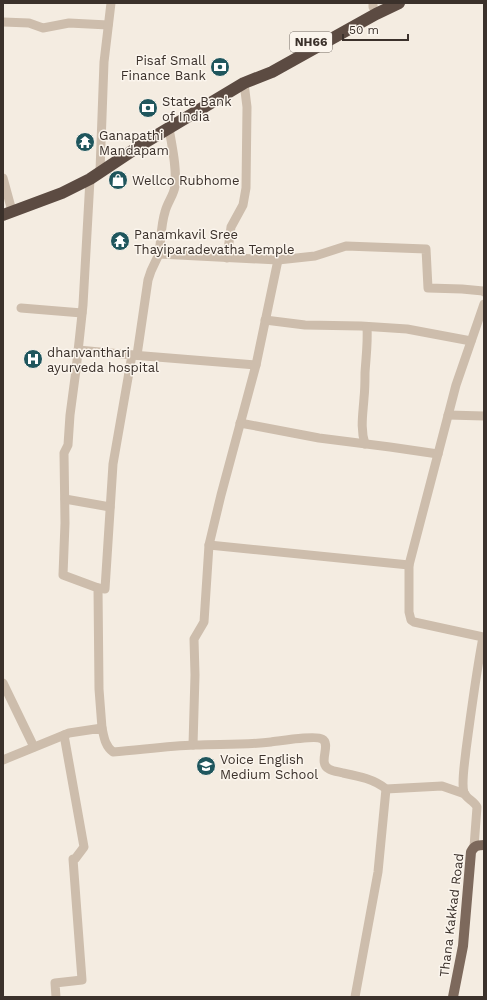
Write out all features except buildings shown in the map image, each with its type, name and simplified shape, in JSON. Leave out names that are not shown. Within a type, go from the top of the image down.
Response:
[{"type":"highway","name":"NH66","points":[[7,213],[62,193],[90,179],[100,171],[169,128],[247,82],[272,72],[375,7],[399,3]]},
{"type":"main road","name":"Thana Kakkad Road","points":[[453,997],[463,946],[470,852],[479,846]]},
{"type":"street","points":[[100,171],[104,62],[110,3]]},
{"type":"street","points":[[3,22],[29,23],[43,28],[70,23],[108,25]]},
{"type":"street","points":[[227,258],[231,227],[243,205],[246,188],[247,82]]},
{"type":"street","points":[[90,179],[82,313],[70,414],[68,445],[64,453],[65,523],[63,576],[105,589],[112,464],[148,280],[159,254],[164,213],[175,187],[175,173],[169,128]]},
{"type":"street","points":[[3,178],[7,213]]},
{"type":"street","points":[[159,254],[278,260],[315,256],[346,246],[426,249],[428,288],[462,289],[484,292]]},
{"type":"street","points":[[193,745],[195,675],[194,639],[204,622],[209,545],[256,365],[278,260]]},
{"type":"street","points":[[479,846],[477,807],[464,794],[463,773],[483,637],[414,622],[409,617],[408,606],[409,566],[456,385],[484,304]]},
{"type":"street","points":[[21,308],[82,313]]},
{"type":"street","points":[[265,320],[305,325],[407,329],[471,341]]},
{"type":"street","points":[[365,444],[362,436],[362,421],[368,340],[367,327]]},
{"type":"street","points":[[78,350],[256,365]]},
{"type":"street","points":[[448,415],[484,416]]},
{"type":"street","points":[[240,423],[319,438],[438,454]]},
{"type":"street","points":[[64,499],[110,507]]},
{"type":"street","points":[[209,545],[409,566]]},
{"type":"street","points":[[98,588],[99,689],[102,728],[108,749],[113,752],[193,745],[271,742],[321,738],[326,744],[324,760],[328,769],[373,781],[382,785],[386,789],[442,786],[464,794]]},
{"type":"street","points":[[3,683],[34,747]]},
{"type":"street","points":[[3,760],[69,733],[102,728]]},
{"type":"street","points":[[56,997],[55,983],[82,980],[73,859],[75,859],[84,847],[64,735]]},
{"type":"street","points":[[355,997],[378,872],[386,789]]},
{"type":"place","name":"Pisaf Small Finance Bank","points":[[220,67]]},
{"type":"place","name":"State Bank of India","points":[[148,108]]},
{"type":"place","name":"Ganapathi Mandapam","points":[[85,142]]},
{"type":"place","name":"Wellco Rubhome","points":[[118,180]]},
{"type":"place","name":"Panamkavil Sree Thayiparadevatha Temple","points":[[120,241]]},
{"type":"place","name":"dhanvanthari ayurveda hospital","points":[[33,359]]},
{"type":"place","name":"Voice English Medium School","points":[[206,766]]}]
